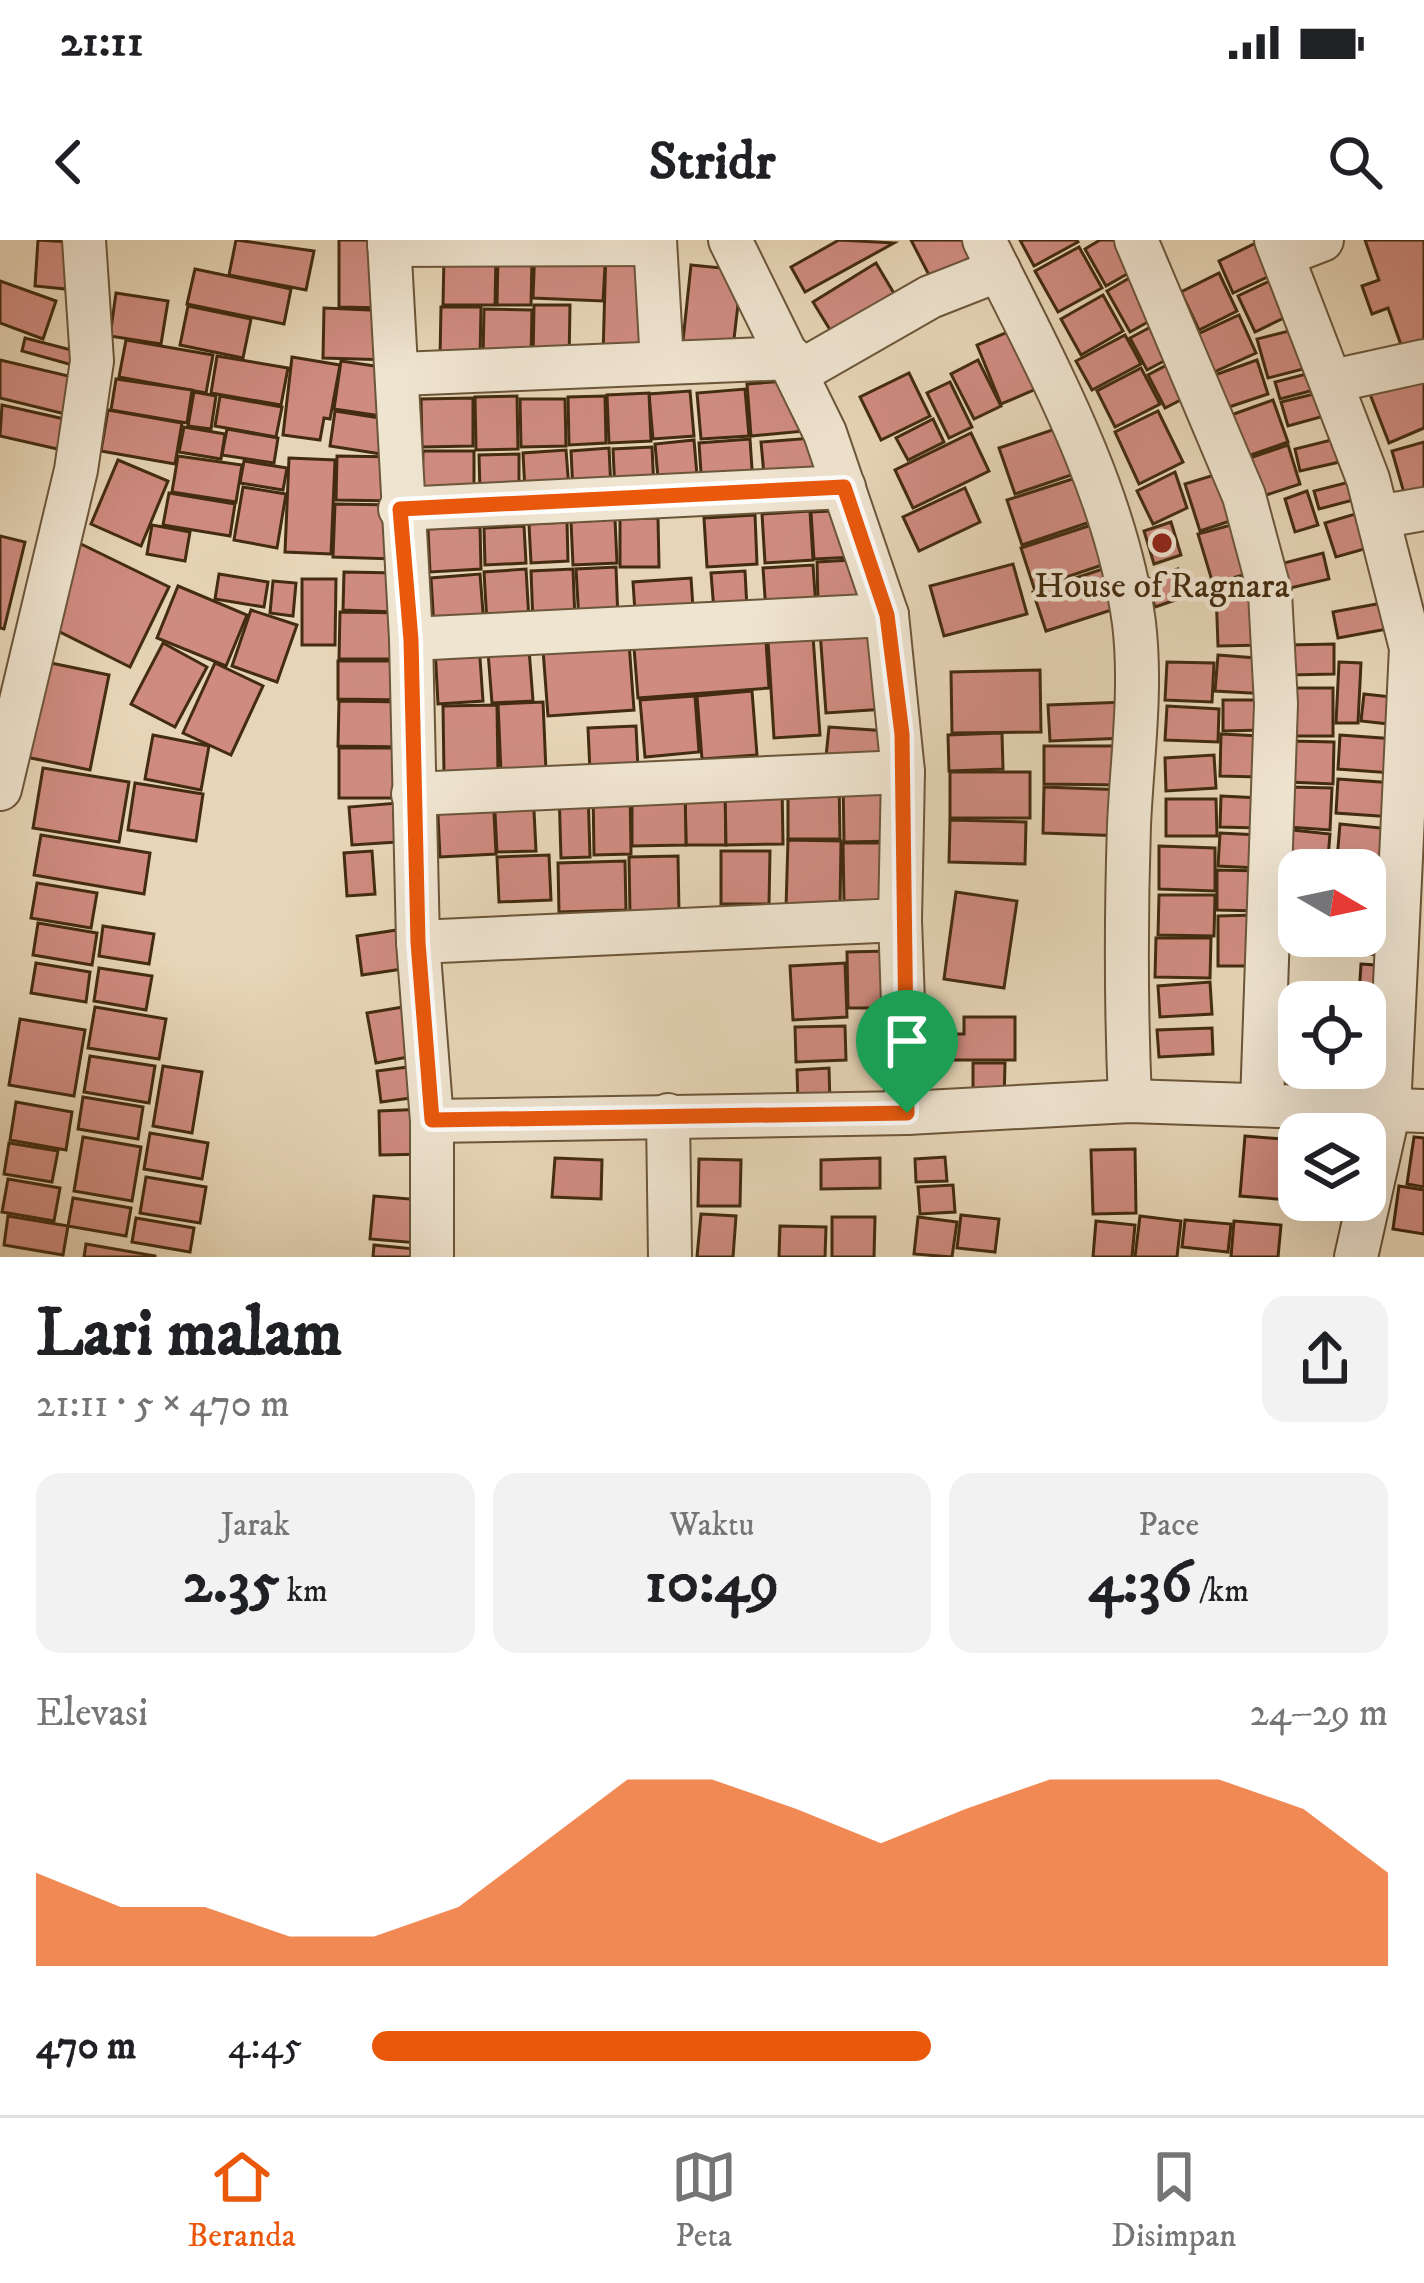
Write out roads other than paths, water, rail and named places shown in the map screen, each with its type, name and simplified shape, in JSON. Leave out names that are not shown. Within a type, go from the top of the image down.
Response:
[{"type":"street","points":[[0,789],[76,470],[92,361],[84,240]]},
{"type":"street","points":[[730,240],[795,365],[844,487],[887,615],[903,772],[900,920],[907,1113]]},
{"type":"street","points":[[1136,240],[1244,496],[1270,593],[1276,704],[1262,1103]]},
{"type":"street","points":[[431,1257],[432,1120],[418,942],[411,640],[400,509],[399,374],[389,243],[655,242],[662,363]]},
{"type":"street","points":[[1294,245],[1418,648],[1406,1111],[1356,1257]]},
{"type":"street","points":[[399,374],[662,363],[795,365],[930,297],[991,255],[1051,374],[1084,459],[1120,558],[1134,626],[1125,992],[1130,1101]]},
{"type":"street","points":[[1333,382],[1424,361]]},
{"type":"street","points":[[400,509],[844,487]]},
{"type":"street","points":[[1378,517],[1424,509]]},
{"type":"street","points":[[411,640],[887,615]]},
{"type":"street","points":[[413,794],[903,772]]},
{"type":"street","points":[[418,942],[900,920]]},
{"type":"street","points":[[432,1120],[907,1113],[1130,1101],[1406,1111]]},
{"type":"street","points":[[668,1115],[670,1257]]},
{"type":"place","name":"House of Ragnara","points":[[1162,543]]}]
